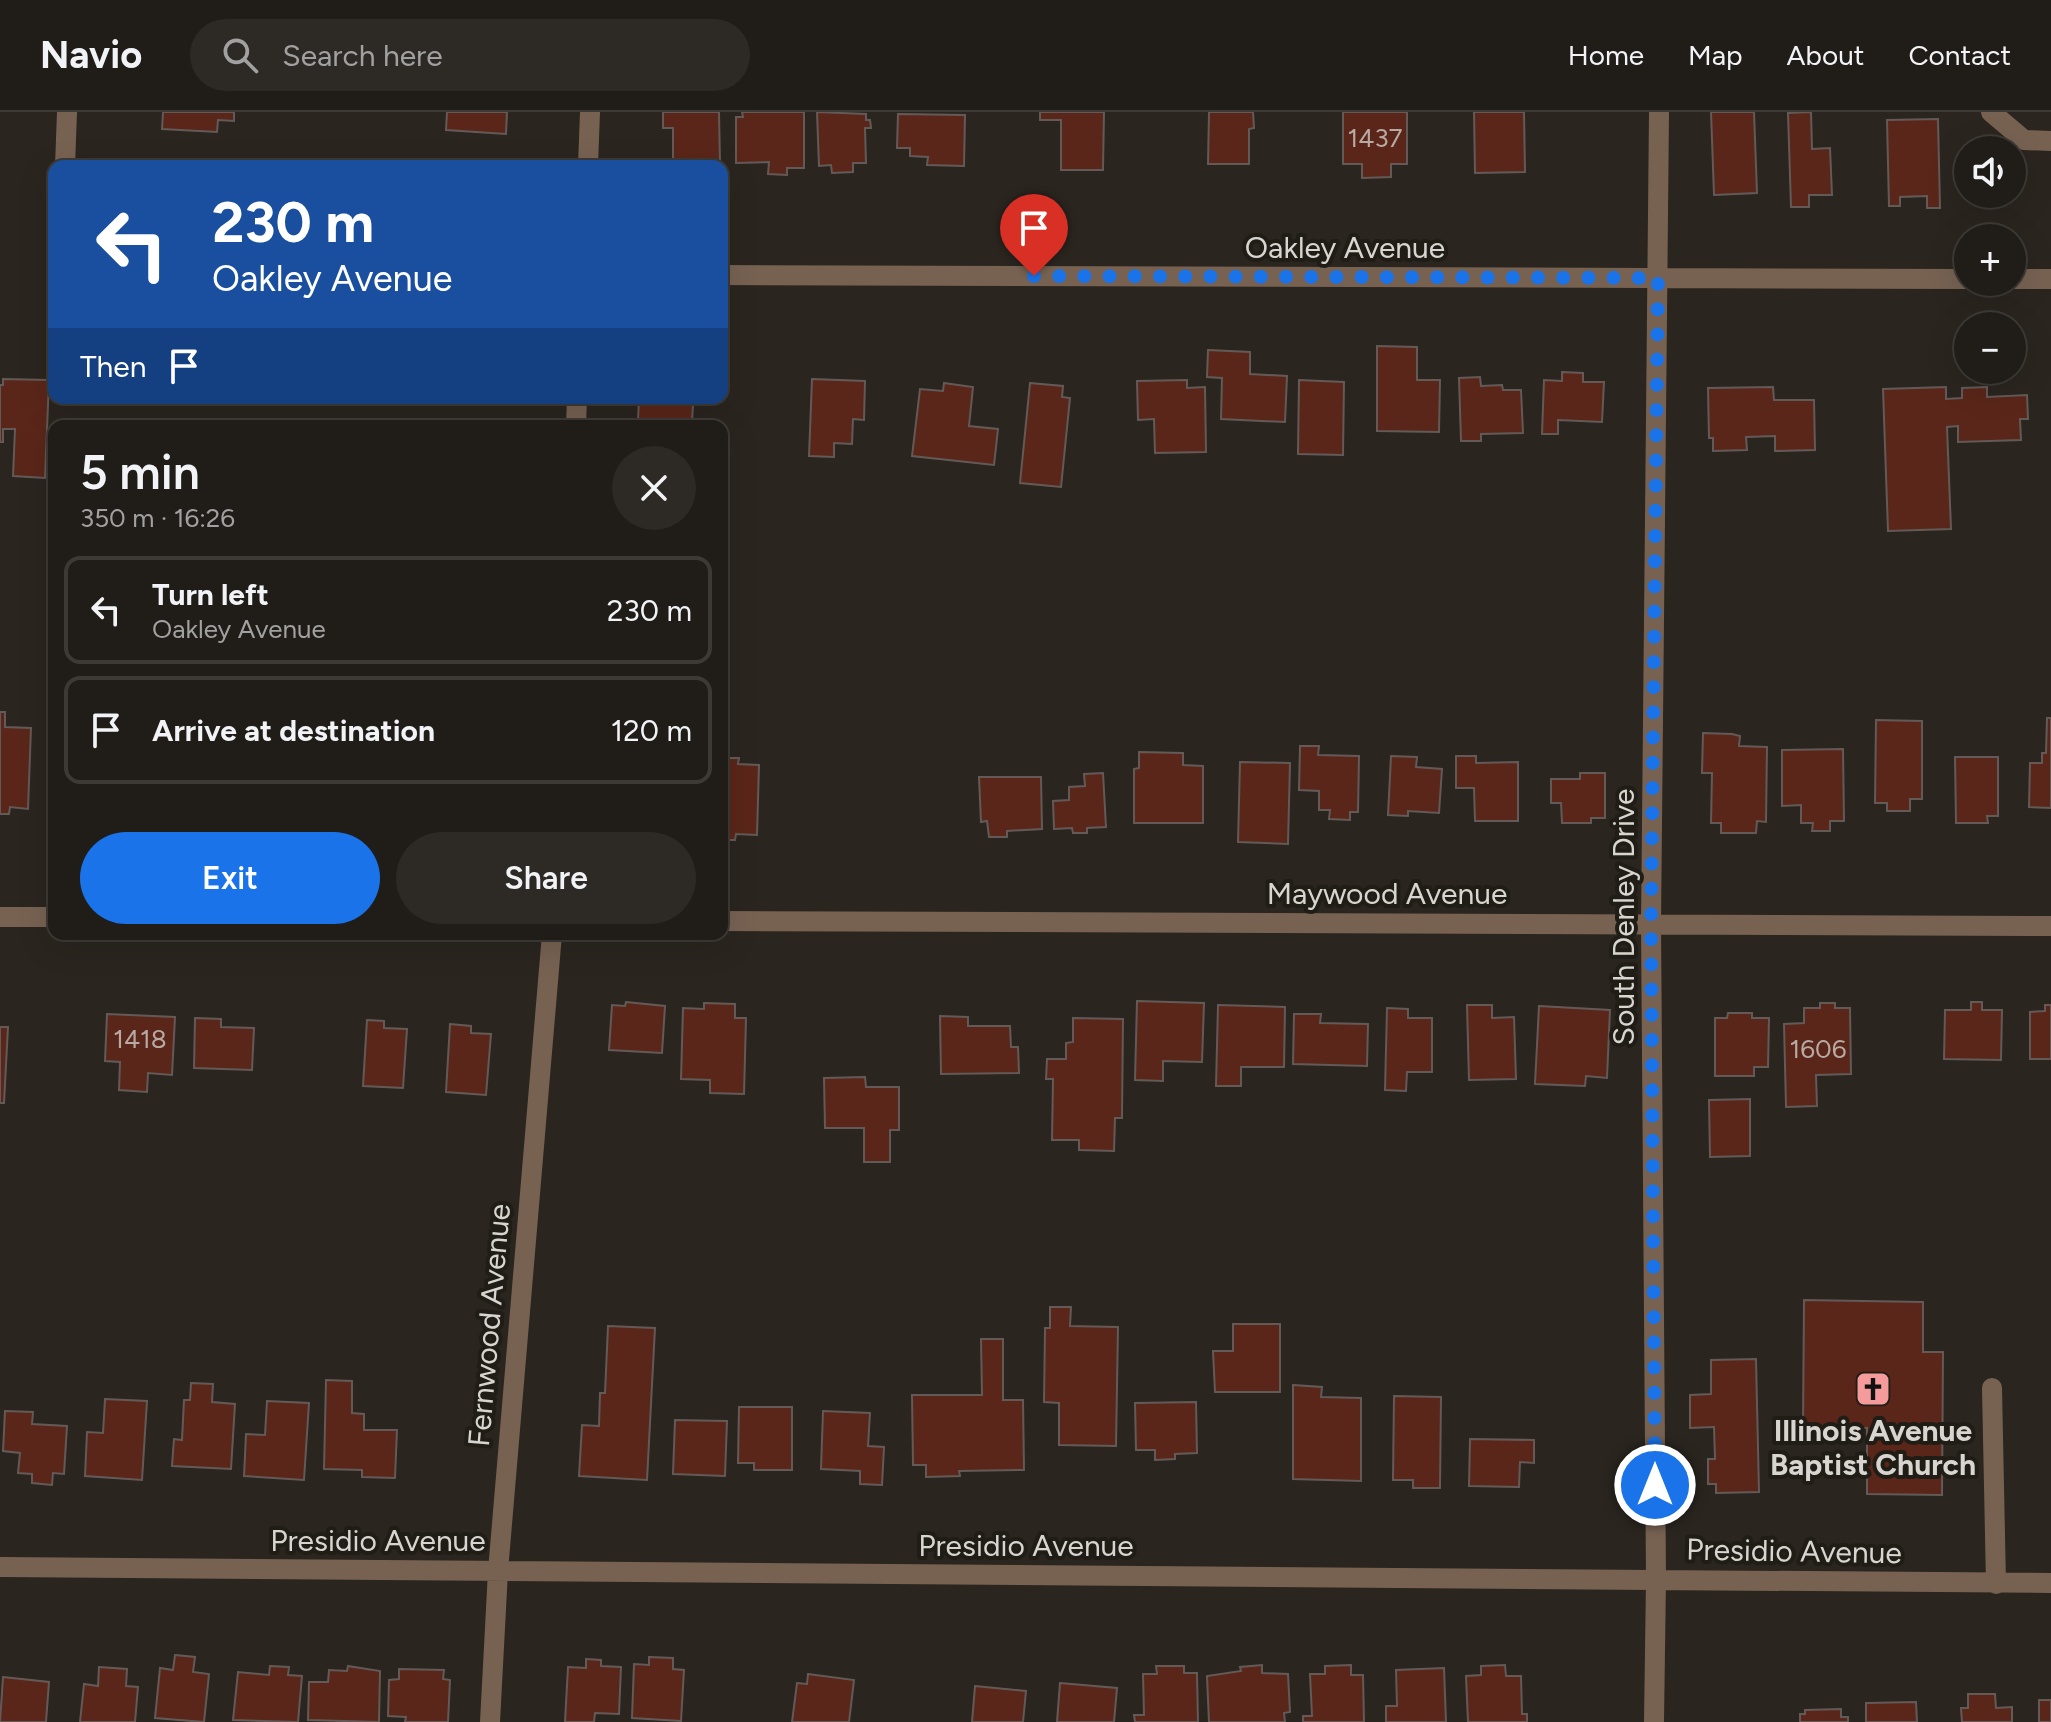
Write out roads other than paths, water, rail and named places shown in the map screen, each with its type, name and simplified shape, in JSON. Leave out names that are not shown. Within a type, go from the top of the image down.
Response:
[{"type":"street","points":[[65,160],[67,112]]},
{"type":"street","points":[[588,160],[590,112]]},
{"type":"street","name":"South Denley Drive","points":[[1654,1722],[1656,1579],[1651,924],[1659,112]]},
{"type":"street","points":[[1991,112],[2024,140],[2051,141]]},
{"type":"street","name":"Oakley Avenue","points":[[728,275],[1954,279]]},
{"type":"street","points":[[2026,279],[2051,279]]},
{"type":"street","points":[[0,917],[48,917]]},
{"type":"street","name":"Maywood Avenue","points":[[728,921],[2051,926]]},
{"type":"street","name":"Fernwood Avenue","points":[[490,1722],[498,1571],[551,940]]},
{"type":"street","points":[[1992,1388],[1996,1584]]},
{"type":"street","name":"Presidio Avenue","points":[[0,1567],[2051,1583]]},
{"type":"place","name":"Illinois Avenue Baptist Church","points":[[1873,1389]]}]
